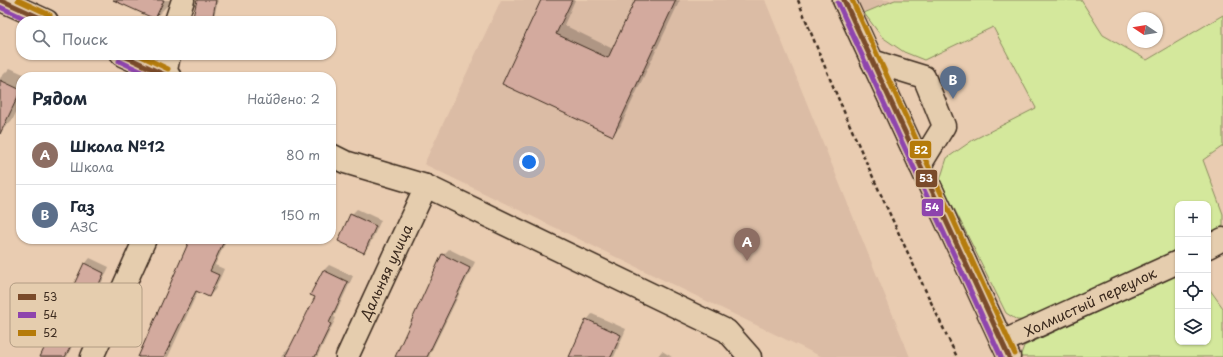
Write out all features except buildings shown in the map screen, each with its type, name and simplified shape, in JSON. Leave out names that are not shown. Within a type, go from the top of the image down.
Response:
[{"type":"street","points":[[1,0],[36,16]]},
{"type":"street","points":[[178,16],[183,0]]},
{"type":"street","points":[[848,4],[920,165],[1006,349]]},
{"type":"street","points":[[138,60],[168,69]]},
{"type":"street","points":[[872,60],[924,77],[944,126],[920,165]]},
{"type":"street","points":[[336,157],[346,162],[426,186],[727,331],[750,357]]},
{"type":"street","name":"Дальняя улица","points":[[347,357],[426,186]]},
{"type":"street","points":[[1211,245],[1223,239]]},
{"type":"street","points":[[125,283],[143,244]]},
{"type":"street","name":"Холмистый переулок","points":[[1006,349],[1175,264]]},
{"type":"street","points":[[92,357],[96,347]]},
{"type":"path","points":[[798,0],[823,63],[890,216],[957,357]]},
{"type":"shaded area","points":[[501,0],[765,0],[910,357],[822,357],[424,164]]},
{"type":"shaded area","points":[[858,0],[895,0],[864,13]]},
{"type":"green space","points":[[895,0],[1081,0],[1103,35],[1147,60],[1223,15],[1223,146],[1203,160],[1223,214],[1223,226],[1211,232],[1211,201],[1175,201],[1175,250],[1033,321],[1017,320],[1006,313],[940,180],[947,158],[973,140],[1036,108],[993,27],[924,60],[904,52],[882,37],[864,13]]},
{"type":"green space","points":[[1175,275],[1175,345],[1211,345],[1211,291],[1223,308],[1223,357],[1020,357],[1024,346]]},
{"type":"transit line","name":"53","points":[[1,0],[36,16]]},
{"type":"transit line","name":"52","points":[[18,0],[50,15]]},
{"type":"transit line","name":"53","points":[[844,0],[1009,357]]},
{"type":"transit line","name":"52","points":[[852,0],[1015,354]]},
{"type":"transit line","name":"54","points":[[838,3],[1001,357]]},
{"type":"transit line","name":"54","points":[[0,7],[19,16]]},
{"type":"transit line","name":"53","points":[[133,60],[159,72]]},
{"type":"transit line","name":"52","points":[[149,60],[168,69]]},
{"type":"transit line","name":"54","points":[[119,61],[142,72]]},
{"type":"place","name":"Газ","points":[[953,99]]},
{"type":"place","name":"Школа №12","points":[[747,261]]}]
